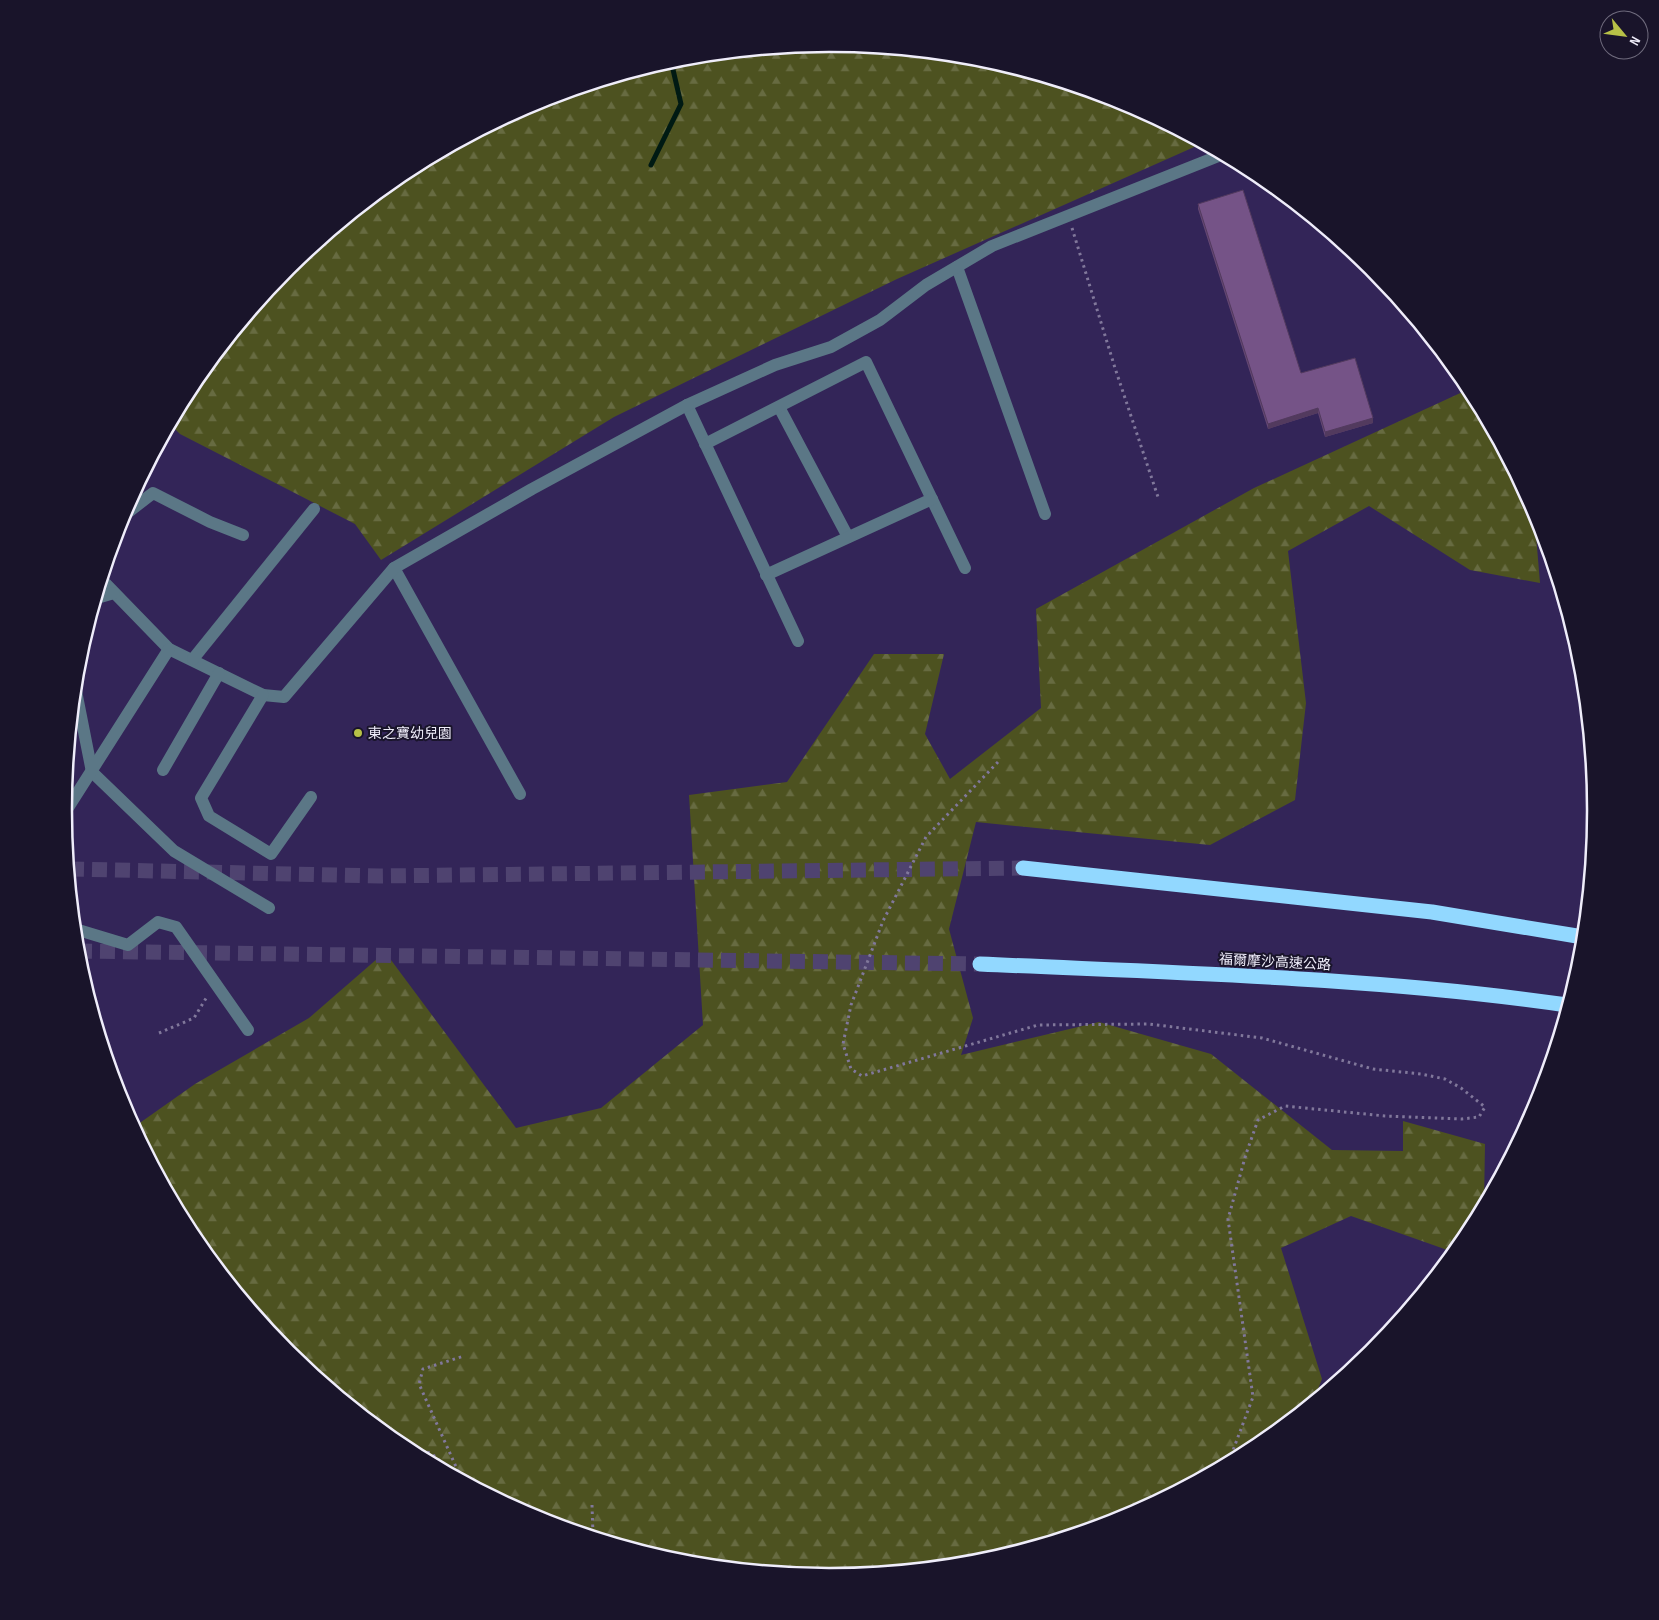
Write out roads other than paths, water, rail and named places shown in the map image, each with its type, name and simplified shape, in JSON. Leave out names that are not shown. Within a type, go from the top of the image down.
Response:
[{"type":"highway","points":[[1023,868],[1432,912],[1576,936]]},
{"type":"highway","name":"福爾摩沙高速公路","points":[[980,964],[1306,979],[1428,988],[1561,1005]]},
{"type":"street","points":[[107,585],[170,648],[263,696],[284,697],[394,568],[532,489],[687,405],[775,365],[831,346],[880,320],[926,285],[992,246],[1214,158]]},
{"type":"street","points":[[957,267],[1045,514]]},
{"type":"street","points":[[704,444],[866,362],[964,568]]},
{"type":"street","points":[[687,405],[798,641]]},
{"type":"street","points":[[779,407],[848,537]]},
{"type":"street","points":[[136,506],[153,493],[210,522],[243,535]]},
{"type":"street","points":[[766,575],[932,499]]},
{"type":"street","points":[[193,659],[314,509]]},
{"type":"street","points":[[394,568],[520,794]]},
{"type":"street","points":[[103,596],[114,593]]},
{"type":"street","points":[[72,801],[170,648]]},
{"type":"street","points":[[163,770],[219,673]]},
{"type":"street","points":[[263,696],[201,798],[209,816],[271,854],[311,797]]},
{"type":"street","points":[[79,704],[92,772],[174,851],[269,908]]},
{"type":"street","points":[[82,931],[128,945],[158,922],[176,927],[248,1030]]},
{"type":"waterway","points":[[651,165],[681,104],[673,69]]},
{"type":"tunnel","points":[[75,869],[380,876],[1023,868]]},
{"type":"tunnel","points":[[86,951],[980,964]]},
{"type":"place","name":"東之寶幼兒園","points":[[358,733]]}]
